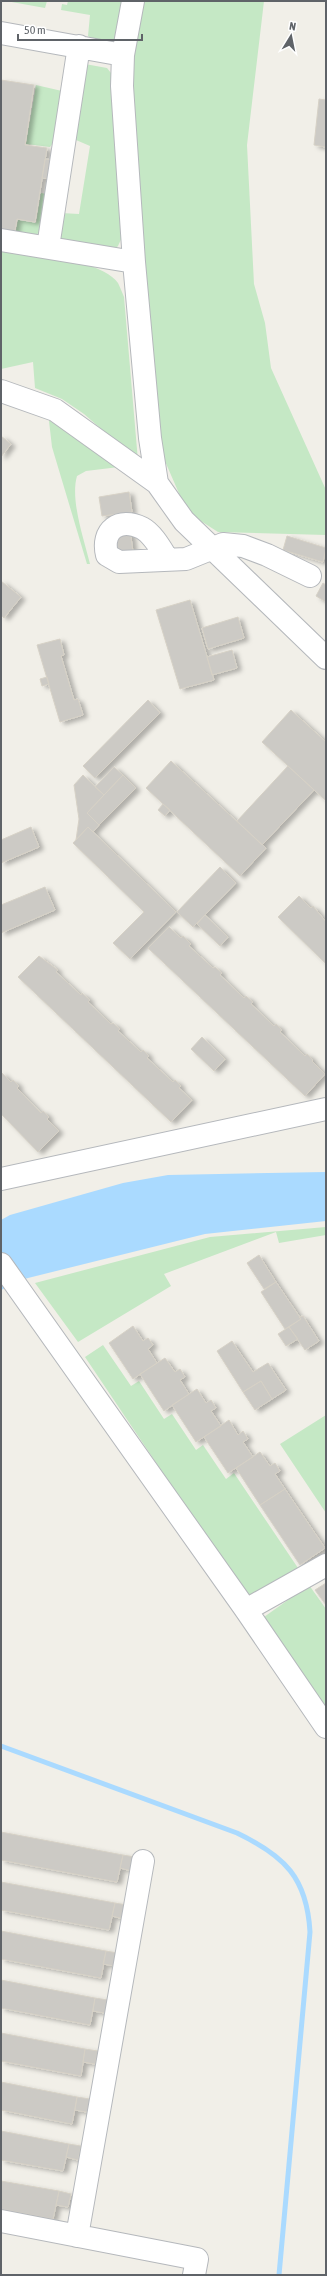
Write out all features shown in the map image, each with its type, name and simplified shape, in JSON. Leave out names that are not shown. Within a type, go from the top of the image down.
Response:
[{"type":"street","points":[[133,1],[123,55],[122,86],[134,262],[150,438],[157,482]]},
{"type":"street","points":[[1,33],[123,55]]},
{"type":"street","points":[[48,247],[79,46]]},
{"type":"street","points":[[1,240],[134,262]]},
{"type":"street","points":[[1,390],[55,410],[157,482],[184,520],[211,548],[326,658]]},
{"type":"street","points":[[168,560],[186,559],[223,544],[243,546],[267,554],[310,576]]},
{"type":"street","points":[[1,1178],[326,1109]]},
{"type":"street","points":[[1,1264],[246,1610],[326,1727]]},
{"type":"street","points":[[246,1610],[326,1565]]},
{"type":"street","points":[[77,2236],[143,1861]]},
{"type":"street","points":[[1,2221],[197,2259],[194,2275]]},
{"type":"green space","points":[[6,1],[47,1],[45,8]]},
{"type":"green space","points":[[68,1],[125,1],[117,42],[92,39],[88,36],[90,15],[61,10],[62,4],[67,5]]},
{"type":"green space","points":[[140,1],[264,1],[247,145],[254,284],[265,323],[271,368],[326,490],[326,535],[218,532],[193,516],[181,498],[161,452],[127,87]]},
{"type":"green space","points":[[85,64],[107,68],[111,73],[123,235],[118,246],[114,250],[61,245],[55,221],[61,213],[79,214],[90,146],[76,140]]},
{"type":"green space","points":[[36,85],[62,91],[56,139],[50,147],[26,144]]},
{"type":"green space","points":[[41,193],[47,194],[40,232],[36,235],[15,235],[18,220],[36,223]]},
{"type":"green space","points":[[1,250],[46,256],[81,263],[96,268],[109,275],[118,283],[124,297],[138,461],[84,414],[62,399],[35,388],[33,362],[1,369]]},
{"type":"green space","points":[[52,417],[119,467],[86,471],[77,476],[75,486],[76,508],[90,564],[87,564],[52,447],[49,421]]},
{"type":"green space","points":[[326,1227],[326,1235],[279,1243],[276,1232],[164,1274],[171,1286],[78,1342],[35,1283],[210,1237]]},
{"type":"green space","points":[[103,1345],[131,1386],[139,1381],[164,1419],[172,1414],[196,1450],[203,1445],[226,1479],[234,1473],[298,1568],[249,1601],[85,1357]]},
{"type":"green space","points":[[326,1415],[326,1513],[280,1444]]},
{"type":"green space","points":[[309,1585],[326,1609],[326,1711],[264,1617]]},
{"type":"water","points":[[326,1172],[326,1221],[205,1234],[24,1279],[1,1290],[1,1220],[10,1215],[123,1183],[168,1175]]},
{"type":"building","points":[[1,80],[34,85],[25,145],[47,148],[35,222],[17,219],[14,235],[1,233]]},
{"type":"building","points":[[319,99],[326,100],[326,147],[314,145]]},
{"type":"building","points":[[45,159],[54,160],[51,179],[42,178]]},
{"type":"building","points":[[1,436],[11,444],[1,457]]},
{"type":"building","points":[[129,492],[132,512],[102,516],[99,497]]},
{"type":"building","points":[[130,530],[133,552],[118,554],[115,532]]},
{"type":"building","points":[[287,536],[326,548],[323,562],[283,550]]},
{"type":"building","points":[[1,581],[21,597],[4,618],[1,615]]},
{"type":"building","points":[[323,583],[326,585],[326,602],[316,596]]},
{"type":"building","points":[[190,600],[214,680],[180,689],[156,610]]},
{"type":"building","points":[[238,617],[244,638],[208,649],[202,628]]},
{"type":"building","points":[[60,639],[64,655],[61,656],[74,700],[78,699],[83,715],[60,722],[37,645]]},
{"type":"building","points":[[232,650],[237,668],[212,675],[207,657]]},
{"type":"building","points":[[47,677],[49,684],[42,686],[40,679]]},
{"type":"building","points":[[148,700],[160,713],[95,778],[83,766]]},
{"type":"building","points":[[291,710],[326,742],[326,801],[262,742]]},
{"type":"building","points":[[171,761],[266,848],[240,876],[146,788]]},
{"type":"building","points":[[288,766],[314,790],[262,845],[237,821]]},
{"type":"building","points":[[114,767],[123,775],[104,795],[95,787]]},
{"type":"building","points":[[83,775],[104,795],[87,813],[99,825],[93,832],[88,827],[76,840],[79,819],[74,785]]},
{"type":"building","points":[[123,775],[136,788],[99,825],[87,813]]},
{"type":"building","points":[[163,804],[170,810],[165,816],[158,810]]},
{"type":"building","points":[[31,827],[39,847],[1,863],[1,840]]},
{"type":"building","points":[[88,827],[176,912],[130,959],[113,943],[144,912],[73,843]]},
{"type":"building","points":[[220,867],[236,883],[193,927],[177,912]]},
{"type":"building","points":[[45,887],[55,910],[1,933],[1,905]]},
{"type":"building","points":[[299,896],[311,908],[313,906],[326,922],[326,964],[278,917]]},
{"type":"building","points":[[205,915],[228,937],[220,946],[197,924]]},
{"type":"building","points":[[169,927],[181,938],[183,936],[191,944],[189,946],[213,968],[215,967],[222,973],[220,975],[244,998],[246,996],[253,1002],[251,1004],[274,1026],[276,1024],[282,1030],[280,1032],[305,1056],[307,1054],[325,1074],[305,1096],[148,948]]},
{"type":"building","points":[[39,956],[58,970],[56,972],[81,995],[82,993],[90,1000],[88,1002],[111,1024],[113,1023],[120,1029],[118,1031],[141,1052],[143,1050],[149,1056],[147,1058],[173,1082],[175,1080],[181,1086],[179,1088],[192,1100],[171,1122],[18,977]]},
{"type":"building","points":[[202,1037],[225,1059],[214,1071],[191,1049]]},
{"type":"building","points":[[1,1072],[11,1082],[13,1080],[19,1086],[17,1088],[41,1113],[43,1111],[49,1117],[47,1119],[59,1131],[38,1152],[1,1114]]},
{"type":"building","points":[[259,1255],[276,1282],[264,1289],[247,1263]]},
{"type":"building","points":[[276,1282],[301,1319],[285,1329],[261,1292]]},
{"type":"building","points":[[303,1316],[319,1341],[305,1350],[289,1327],[301,1319],[299,1317]]},
{"type":"building","points":[[133,1326],[143,1341],[148,1338],[153,1345],[148,1349],[157,1363],[133,1379],[109,1343]]},
{"type":"building","points":[[289,1327],[298,1339],[286,1346],[278,1334]]},
{"type":"building","points":[[232,1341],[253,1372],[268,1363],[286,1390],[272,1399],[261,1381],[243,1392],[217,1351]]},
{"type":"building","points":[[165,1358],[175,1372],[180,1369],[185,1377],[180,1380],[189,1394],[164,1411],[140,1374]]},
{"type":"building","points":[[261,1381],[272,1399],[255,1410],[243,1392]]},
{"type":"building","points":[[197,1389],[206,1403],[211,1400],[216,1408],[211,1411],[221,1426],[196,1442],[172,1405]]},
{"type":"building","points":[[229,1420],[238,1435],[243,1431],[248,1439],[243,1442],[253,1457],[228,1473],[204,1437]]},
{"type":"building","points":[[260,1452],[270,1466],[275,1463],[280,1471],[275,1474],[285,1489],[260,1505],[236,1468]]},
{"type":"building","points":[[285,1489],[325,1548],[300,1565],[260,1505]]},
{"type":"building","points":[[326,1583],[326,1605],[315,1590]]},
{"type":"building","points":[[1,1832],[123,1855],[117,1882],[1,1860]]},
{"type":"building","points":[[123,1855],[135,1857],[132,1871],[120,1868]]},
{"type":"building","points":[[1,1882],[115,1903],[109,1930],[1,1910]]},
{"type":"building","points":[[115,1903],[127,1905],[124,1919],[112,1916]]},
{"type":"building","points":[[1,1931],[106,1951],[101,1978],[1,1959]]},
{"type":"building","points":[[106,1951],[118,1953],[115,1966],[103,1964]]},
{"type":"building","points":[[1,1980],[95,1998],[90,2025],[1,2008]]},
{"type":"building","points":[[95,1998],[108,2000],[105,2013],[93,2011]]},
{"type":"building","points":[[1,2033],[85,2049],[81,2076],[1,2061]]},
{"type":"building","points":[[85,2049],[98,2051],[95,2064],[83,2062]]},
{"type":"building","points":[[1,2082],[77,2097],[72,2124],[1,2110]]},
{"type":"building","points":[[77,2097],[90,2099],[87,2112],[75,2110]]},
{"type":"building","points":[[1,2131],[69,2144],[63,2171],[1,2160]]},
{"type":"building","points":[[69,2144],[81,2146],[78,2160],[66,2157]]},
{"type":"building","points":[[1,2181],[59,2191],[53,2219],[1,2209]]},
{"type":"building","points":[[59,2191],[71,2194],[68,2207],[56,2205]]},
{"type":"waterway","points":[[1,1746],[237,1833],[254,1842],[280,1860],[298,1883],[304,1897],[308,1913],[310,1932],[279,2275]]}]
